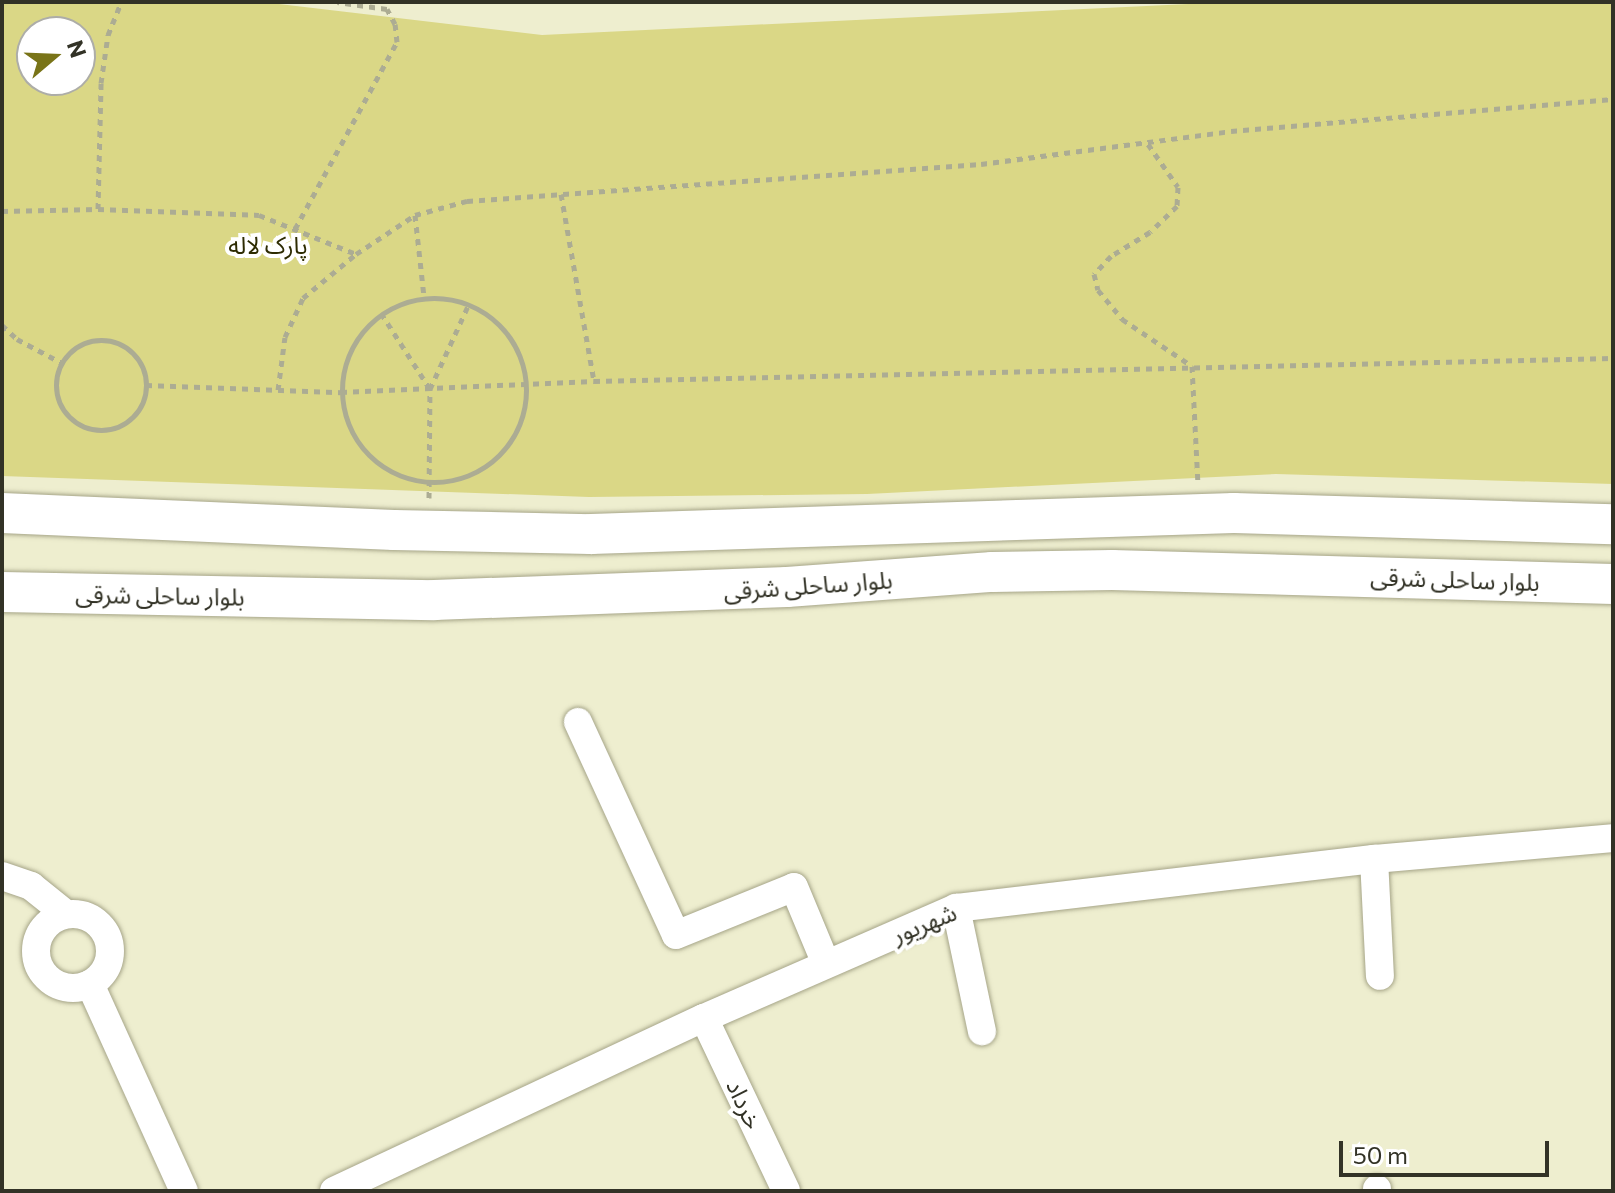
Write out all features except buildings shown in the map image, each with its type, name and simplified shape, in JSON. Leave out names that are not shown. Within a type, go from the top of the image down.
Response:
[{"type":"main road","points":[[2,513],[432,531],[591,534],[783,530],[988,518],[1200,513],[1613,524]]},
{"type":"main road","name":"بلوار ساحلی شرقی","points":[[2,592],[406,601],[624,595],[992,572],[1112,570],[1613,584]]},
{"type":"street","points":[[578,722],[676,935],[794,887],[826,964]]},
{"type":"street","name":"شهریور","points":[[334,1191],[704,1018],[956,908],[1374,859],[1613,838]]},
{"type":"street","points":[[1374,859],[1380,976]]},
{"type":"street","points":[[2,876],[31,886],[66,914]]},
{"type":"street","points":[[956,908],[982,1031]]},
{"type":"street","points":[[66,914],[90,917],[107,933],[110,945],[107,968],[90,984],[78,988],[53,983],[38,962],[38,937],[54,918],[66,914]]},
{"type":"street","points":[[90,984],[184,1191]]},
{"type":"street","name":"خرداد","points":[[704,1018],[786,1191]]},
{"type":"path","points":[[98,209],[101,83],[108,35],[121,2]]},
{"type":"path","points":[[295,229],[397,42],[395,24],[387,9],[337,2]]},
{"type":"path","points":[[278,390],[285,337],[303,298],[356,254],[415,215],[467,201],[981,164],[1231,131],[1613,99]]},
{"type":"path","points":[[1148,144],[1178,187],[1177,206],[1150,232],[1111,256],[1094,274],[1098,290],[1122,319],[1192,366]]},
{"type":"path","points":[[561,194],[594,381]]},
{"type":"path","points":[[2,211],[98,209],[259,215],[356,254]]},
{"type":"path","points":[[415,215],[424,297]]},
{"type":"path","points":[[424,297],[447,298],[469,304],[492,318],[510,337],[522,361],[526,387],[524,412],[514,436],[499,457],[466,477],[428,483],[401,477],[377,464],[358,443],[346,419],[341,392],[345,362],[359,335],[381,313],[402,303],[424,297]]},
{"type":"path","points":[[432,531],[428,483],[430,389],[469,304]]},
{"type":"path","points":[[381,313],[430,389]]},
{"type":"path","points":[[2,325],[17,339],[62,363]]},
{"type":"path","points":[[112,341],[137,357],[146,385],[137,413],[127,423],[113,429],[83,427],[62,407],[57,378],[62,363],[83,344],[112,341]]},
{"type":"path","points":[[146,385],[341,392],[526,387],[594,381],[1613,358]]},
{"type":"path","points":[[1192,366],[1200,513]]},
{"type":"green space","name":"پارک لاله","points":[[2,2],[262,2],[542,35],[1230,2],[1613,2],[1613,484],[1276,474],[867,494],[589,497],[2,476]]}]
